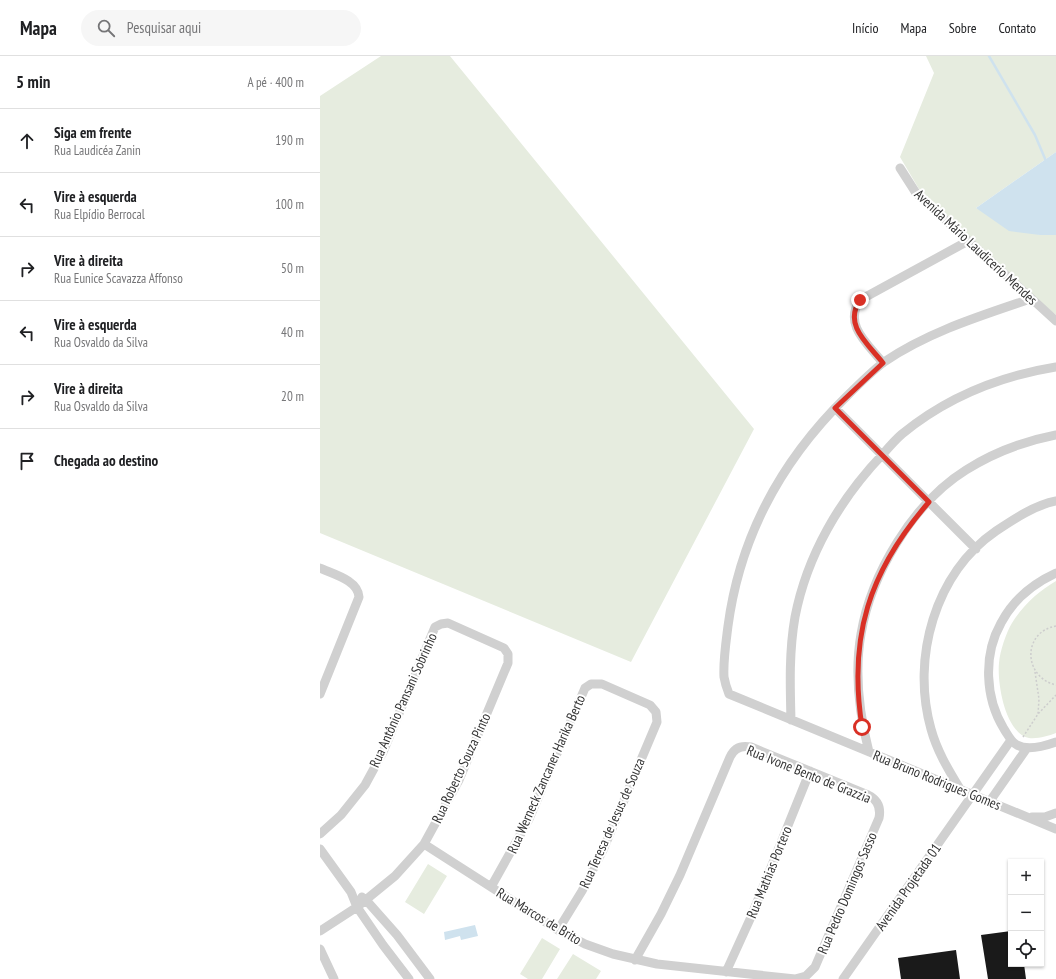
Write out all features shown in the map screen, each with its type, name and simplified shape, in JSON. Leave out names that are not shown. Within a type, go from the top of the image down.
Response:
[{"type":"street","name":"Avenida Mário Laudicerio Mendes","points":[[900,168],[916,193],[948,221],[1030,299],[1056,321]]},
{"type":"street","points":[[883,363],[854,324],[855,308],[860,300],[968,241]]},
{"type":"street","points":[[976,549],[835,408],[883,363],[917,343],[959,323],[1030,299]]},
{"type":"street","points":[[791,720],[790,651],[804,583],[829,524],[870,468],[902,435],[930,414],[978,389],[1012,376],[1056,367]]},
{"type":"street","name":"Rua Bruno Rodrigues Gomes","points":[[835,408],[798,451],[776,485],[758,519],[747,547],[732,594],[724,677],[729,694],[1056,829]]},
{"type":"street","points":[[868,752],[858,697],[860,635],[867,605],[893,549],[911,522],[937,492],[966,470],[1004,451],[1037,439],[1056,435]]},
{"type":"street","points":[[960,789],[941,756],[931,728],[924,689],[924,655],[930,623],[945,590],[962,564],[986,538],[1014,519],[1048,502],[1056,501]]},
{"type":"street","points":[[320,568],[353,584],[359,592],[358,602],[320,694]]},
{"type":"street","points":[[1056,573],[1042,580],[1025,592],[1011,607],[1000,624],[993,643],[989,663],[989,684],[992,697],[1000,723],[1011,740],[1018,745],[1027,748],[1056,742]]},
{"type":"street","name":"Rua Antônio Pansani Sobrinho","points":[[320,834],[341,815],[365,785],[383,752],[432,630],[441,624],[450,624],[500,645],[508,654]]},
{"type":"street","name":"Rua Roberto Souza Pinto","points":[[320,931],[357,907],[395,876],[424,844],[458,780],[508,663],[508,654]]},
{"type":"street","name":"Rua Teresa de Jesus de Souza","points":[[558,930],[582,891],[603,850],[657,722],[656,712],[650,705],[602,684],[592,684]]},
{"type":"street","name":"Rua Werneck Zancaner Harika Berto","points":[[491,887],[529,819],[582,693],[592,684]]},
{"type":"street","name":"Avenida Projetada 01","points":[[844,979],[1011,740]]},
{"type":"street","name":"Rua Ivone Bento de Grazzia","points":[[635,960],[661,914],[680,875],[730,757],[737,748],[742,746],[751,747],[810,771],[871,796],[879,806]]},
{"type":"street","points":[[990,802],[1027,748]]},
{"type":"street","name":"Rua Mathias Portero","points":[[726,972],[751,917],[810,771]]},
{"type":"street","name":"Rua Pedro Domingos Sasso","points":[[806,976],[815,967],[875,829],[880,816],[879,806]]},
{"type":"street","points":[[1027,817],[1045,817],[1056,814]]},
{"type":"street","name":"Rua Marcos de Brito","points":[[424,844],[558,930],[585,944],[635,960],[657,964],[795,979],[806,976]]},
{"type":"street","points":[[320,849],[351,892],[357,907],[383,945],[409,979]]},
{"type":"street","points":[[351,892],[366,900],[397,935],[426,978]]},
{"type":"street","points":[[383,945],[397,935]]},
{"type":"street","points":[[320,949],[334,979]]},
{"type":"path","points":[[1056,626],[1042,632],[1034,641],[1032,647],[1031,659],[1035,671],[1039,700],[1038,714],[1056,695]]},
{"type":"path","points":[[1035,671],[1044,680],[1056,685]]},
{"type":"shaded area","points":[[381,56],[450,56],[754,429],[631,662],[320,533],[320,96]]},
{"type":"shaded area","points":[[926,56],[1056,56],[1056,152],[976,208],[1040,235],[1056,235],[1056,315],[1033,296],[919,189],[900,157],[934,73]]},
{"type":"shaded area","points":[[1056,581],[1056,733],[1039,738],[1029,738],[1021,734],[1014,727],[1004,706],[999,682],[1000,658],[1006,637],[1016,616],[1032,599]]},
{"type":"shaded area","points":[[428,864],[447,876],[424,914],[405,902]]},
{"type":"shaded area","points":[[542,938],[560,949],[542,979],[528,979],[520,974]]},
{"type":"shaded area","points":[[573,954],[601,971],[596,979],[557,979]]},
{"type":"water","points":[[1056,152],[1056,235],[1040,235],[1009,231],[976,208]]},
{"type":"water","points":[[475,925],[478,936],[461,940],[460,936],[445,940],[444,932]]},
{"type":"building","points":[[1008,931],[1008,967],[1024,967],[1026,979],[988,979],[981,935]]},
{"type":"building","points":[[956,950],[960,979],[901,979],[898,958]]},
{"type":"waterway","points":[[989,56],[1035,135],[1046,161]]},
{"type":"route","points":[[860,300],[855,308],[854,324],[883,363],[835,408],[929,502],[911,522],[893,549],[867,605],[860,635],[858,666],[858,697],[862,727]]}]
